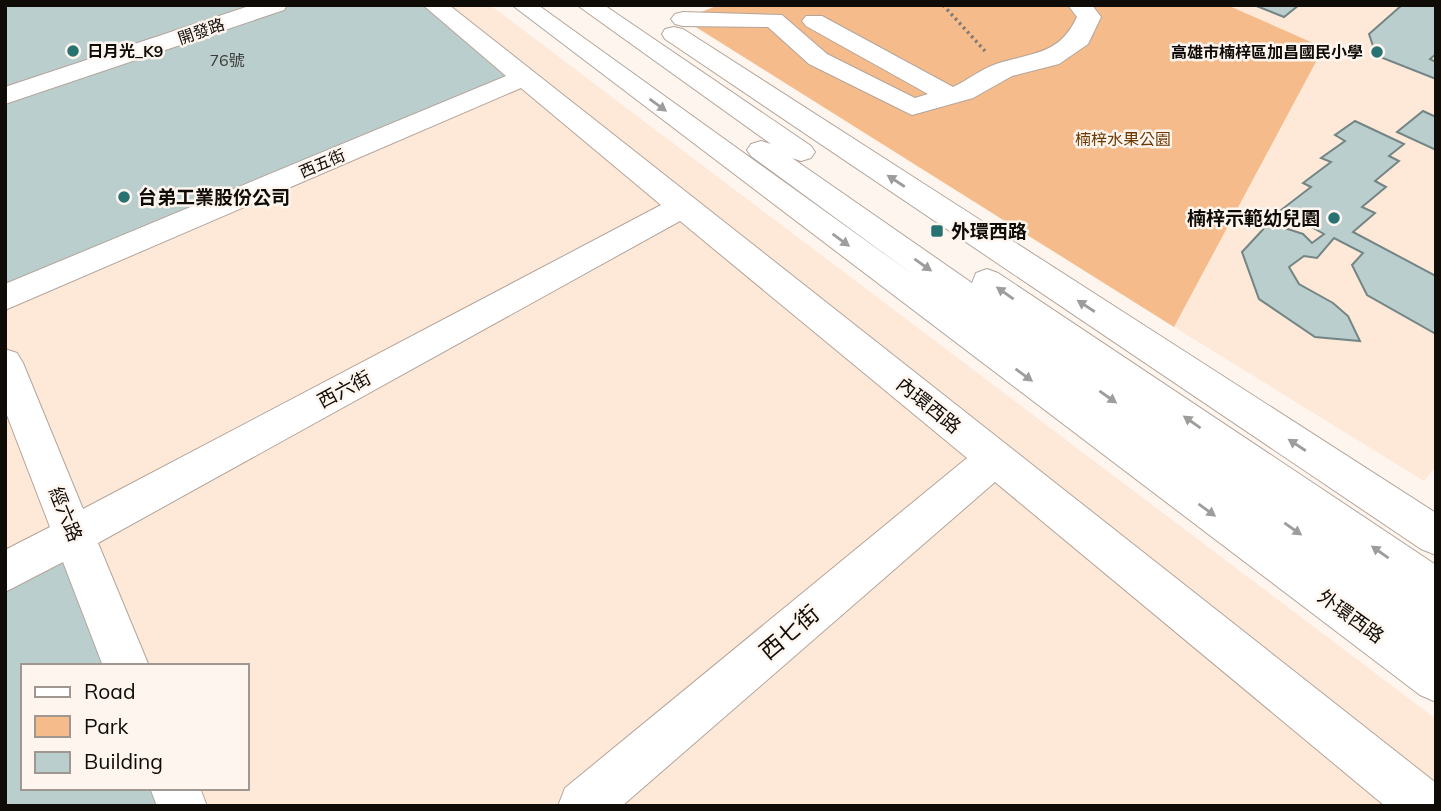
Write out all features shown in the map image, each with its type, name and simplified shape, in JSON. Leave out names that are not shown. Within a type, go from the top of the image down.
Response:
[{"type":"street","name":"開發路","points":[[5,96],[276,5]]},
{"type":"street","name":"內環西路","points":[[433,5],[995,458],[1408,800]]},
{"type":"street","name":"外環西路","points":[[523,5],[595,15],[1436,536]]},
{"type":"street","points":[[683,19],[774,20],[818,59],[912,107],[964,92],[1003,71],[1050,59],[1079,39],[1089,17],[1079,5]]},
{"type":"street","name":"外環西路","points":[[595,15],[1436,590]]},
{"type":"street","name":"外環西路","points":[[595,15],[1432,654]]},
{"type":"street","points":[[793,36],[824,15],[950,96]]},
{"type":"street","name":"西五街","points":[[5,298],[523,78]]},
{"type":"street","name":"西六街","points":[[5,572],[683,206]]},
{"type":"street","name":"經六路","points":[[5,363],[125,664]]},
{"type":"street","name":"西七街","points":[[583,806],[995,458]]},
{"type":"path","points":[[943,5],[1003,71]]},
{"type":"shaded area","points":[[5,5],[490,5],[1436,719],[1436,806],[5,806]]},
{"type":"shaded area","name":"楠梓示範幼兒園","points":[[1227,5],[1436,5],[1436,466],[1424,481],[1174,327],[1318,58],[1319,46]]},
{"type":"green space","name":"楠梓水果公園","points":[[719,5],[1227,5],[1320,46],[1318,58],[1174,327],[683,19]]},
{"type":"building","name":"日月光_K9","points":[[5,5],[277,5],[5,96]]},
{"type":"building","name":"台弟工業股份公司","points":[[277,5],[434,5],[523,78],[5,298],[5,96]]},
{"type":"building","points":[[1254,5],[1299,5],[1284,17]]},
{"type":"building","points":[[1402,5],[1436,5],[1436,54],[1430,59],[1436,62],[1436,79],[1370,53],[1373,46],[1369,34]]},
{"type":"building","points":[[1423,111],[1436,117],[1436,150],[1397,132]]},
{"type":"building","points":[[1355,121],[1404,144],[1389,156],[1399,161],[1375,181],[1386,187],[1362,207],[1375,213],[1353,232],[1436,276],[1436,334],[1367,295],[1352,265],[1363,253],[1334,238],[1317,258],[1304,256],[1289,267],[1299,284],[1333,303],[1348,316],[1360,341],[1315,337],[1259,299],[1242,252],[1269,223],[1303,234],[1312,243],[1324,234],[1281,210],[1311,187],[1303,183],[1331,162],[1321,158],[1345,141],[1335,135]]},
{"type":"building","points":[[74,535],[125,664],[21,664],[21,790],[176,790],[182,806],[5,806],[5,572]]},
{"type":"place","name":"日月光_K9","points":[[73,51]]},
{"type":"place","name":"高雄市楠梓區加昌國民小學","points":[[1377,52]]},
{"type":"place","name":"台弟工業股份公司","points":[[124,197]]},
{"type":"place","name":"楠梓示範幼兒園","points":[[1334,218]]},
{"type":"place","name":"外環西路","points":[[937,231]]}]
